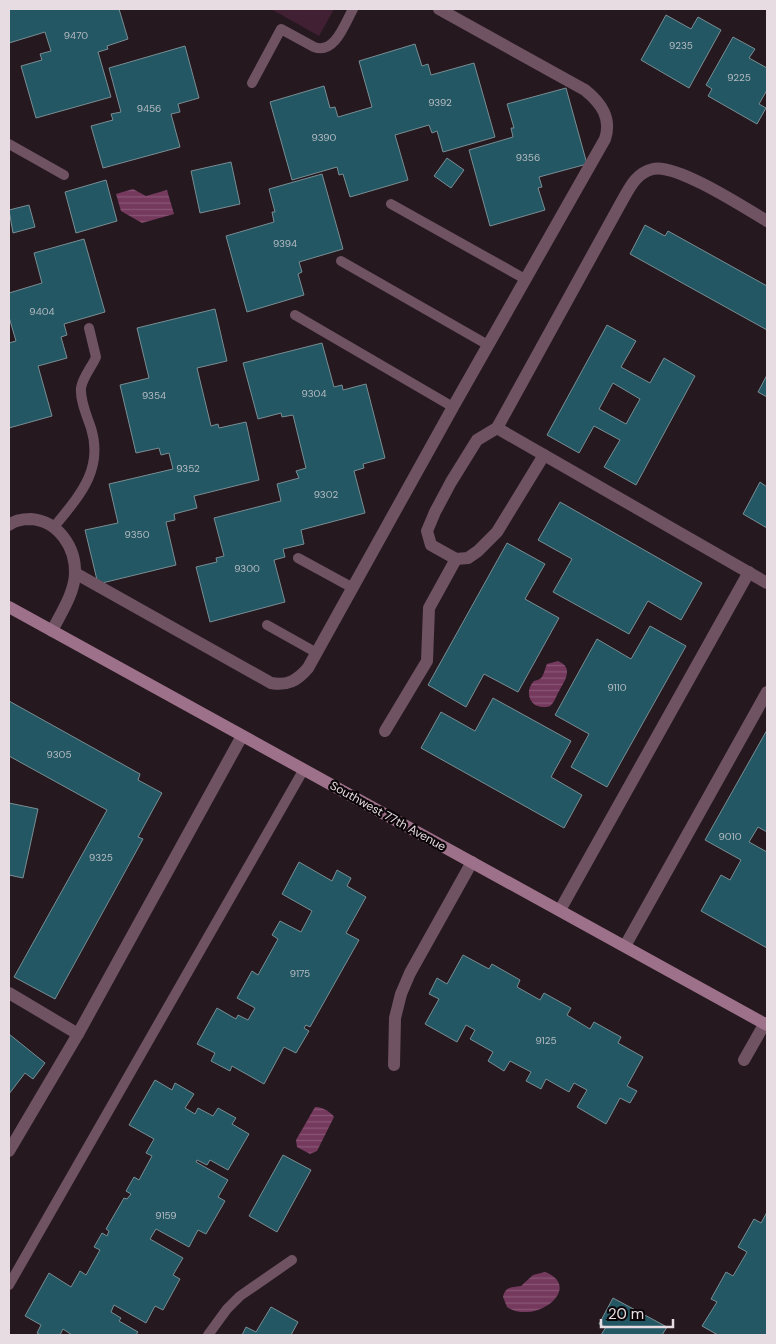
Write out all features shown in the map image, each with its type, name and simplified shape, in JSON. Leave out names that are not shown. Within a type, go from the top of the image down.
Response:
[{"type":"street","points":[[75,573],[271,683],[289,683],[296,680],[308,668],[608,132],[607,118],[599,103],[585,90],[439,9]]},
{"type":"street","points":[[544,455],[497,532],[478,552],[468,558],[456,559],[432,545],[427,531],[450,482],[477,440],[497,428],[633,182],[643,173],[654,168],[668,169],[687,176],[767,221]]},
{"type":"street","points":[[497,428],[767,583]]},
{"type":"street","points":[[10,521],[22,519],[44,521],[54,526],[63,536],[70,549],[75,573],[72,592],[52,631]]},
{"type":"street","points":[[385,731],[427,661],[429,608],[456,559]]},
{"type":"street","points":[[560,910],[749,572]]},
{"type":"street","name":"Southwest 77th Avenue","points":[[9,607],[766,1024]]},
{"type":"street","points":[[625,946],[767,692]]},
{"type":"street","points":[[9,1151],[78,1034],[242,736]]},
{"type":"street","points":[[394,1065],[395,1018],[401,994],[410,973],[472,862]]},
{"type":"street","points":[[9,993],[78,1034]]},
{"type":"street","points":[[744,1060],[766,1024]]},
{"type":"lane","points":[[252,83],[281,29],[314,47],[326,49],[335,40],[353,9]]},
{"type":"lane","points":[[9,144],[64,176]]},
{"type":"lane","points":[[391,204],[525,279]]},
{"type":"lane","points":[[341,261],[488,345]]},
{"type":"lane","points":[[295,315],[453,407]]},
{"type":"lane","points":[[54,526],[82,489],[90,475],[95,458],[94,438],[81,395],[84,378],[96,357],[89,328]]},
{"type":"lane","points":[[298,558],[353,588]]},
{"type":"lane","points":[[266,625],[317,653]]},
{"type":"lane","points":[[9,1286],[304,769]]},
{"type":"lane","points":[[208,1335],[227,1309],[240,1296],[292,1260]]},
{"type":"shaded area","points":[[271,9],[334,9],[319,36]]},
{"type":"shaded area","points":[[133,189],[146,196],[167,190],[174,214],[142,223],[121,211],[116,194]]},
{"type":"shaded area","points":[[558,661],[566,667],[567,676],[554,702],[547,707],[535,705],[529,697],[530,687],[534,681],[542,677],[547,664]]},
{"type":"shaded area","points":[[315,1107],[326,1110],[334,1117],[317,1151],[310,1154],[297,1147],[296,1140]]},
{"type":"shaded area","points":[[545,1272],[556,1279],[560,1286],[558,1295],[552,1302],[531,1312],[519,1312],[507,1307],[503,1297],[507,1289],[521,1286],[533,1275]]},
{"type":"building","points":[[9,9],[119,9],[128,39],[107,46],[108,49],[98,52],[111,97],[36,118],[21,66],[42,60],[40,54],[51,51],[45,32],[9,43]]},
{"type":"building","points":[[666,15],[691,29],[698,17],[721,30],[689,88],[641,60]]},
{"type":"building","points":[[733,37],[755,49],[749,58],[767,68],[767,90],[759,104],[766,108],[757,124],[708,96],[712,89],[706,85]]},
{"type":"building","points":[[415,44],[422,66],[428,64],[431,75],[474,63],[495,137],[443,152],[437,131],[432,133],[429,125],[395,135],[408,180],[350,197],[343,174],[339,175],[337,167],[292,180],[270,102],[324,86],[330,108],[335,107],[338,117],[372,107],[359,61]]},
{"type":"building","points":[[185,46],[199,98],[178,104],[180,112],[171,114],[180,147],[103,168],[91,126],[113,120],[111,114],[121,112],[109,68]]},
{"type":"building","points":[[566,88],[587,164],[539,177],[542,187],[538,188],[545,210],[490,226],[469,150],[513,137],[511,128],[514,128],[507,104]]},
{"type":"building","points":[[447,158],[464,170],[451,188],[434,176]]},
{"type":"building","points":[[231,162],[240,204],[200,213],[191,171]]},
{"type":"building","points":[[322,174],[343,249],[299,262],[302,272],[298,274],[304,295],[247,312],[226,236],[274,222],[272,212],[275,212],[269,189]]},
{"type":"building","points":[[106,180],[117,221],[76,233],[65,192]]},
{"type":"building","points":[[29,205],[35,227],[13,233],[9,210]]},
{"type":"building","points":[[645,225],[665,236],[668,231],[767,286],[767,330],[630,254]]},
{"type":"building","points":[[84,239],[105,312],[64,324],[67,335],[61,337],[67,358],[38,366],[52,416],[9,428],[9,343],[16,341],[9,317],[9,293],[42,283],[34,253]]},
{"type":"building","points":[[215,309],[227,361],[197,368],[211,426],[218,424],[219,428],[246,422],[259,480],[194,496],[197,508],[174,514],[175,520],[166,522],[176,565],[98,584],[85,530],[118,523],[109,484],[173,469],[169,453],[161,455],[159,448],[136,453],[120,385],[149,378],[137,328]]},
{"type":"building","points":[[607,325],[636,341],[621,367],[650,383],[664,358],[695,376],[636,485],[604,467],[620,440],[594,426],[579,453],[547,435]],"holes":[[[613,383],[640,399],[626,424],[599,409]]]},
{"type":"building","points":[[322,343],[334,387],[342,385],[343,390],[366,384],[385,458],[363,464],[364,468],[354,471],[365,513],[301,530],[304,544],[283,549],[285,557],[274,560],[285,602],[210,622],[196,567],[217,562],[216,558],[224,556],[214,518],[281,501],[277,484],[299,478],[296,471],[306,468],[293,415],[282,417],[281,413],[258,419],[243,363]]},
{"type":"building","points":[[767,375],[767,397],[758,392]]},
{"type":"building","points":[[760,482],[767,487],[767,528],[743,514]]},
{"type":"building","points":[[560,502],[702,583],[681,620],[648,601],[629,634],[553,592],[572,559],[538,540]]},
{"type":"building","points":[[507,543],[545,564],[525,599],[559,618],[518,692],[484,674],[466,707],[428,685]]},
{"type":"building","points":[[650,626],[686,646],[607,787],[571,767],[589,734],[555,715],[597,639],[631,659]]},
{"type":"building","points":[[493,698],[571,741],[551,777],[582,795],[564,828],[421,748],[441,712],[475,731]]},
{"type":"building","points":[[9,701],[140,774],[138,780],[162,793],[138,837],[143,839],[55,999],[14,977],[107,810],[9,756]]},
{"type":"building","points":[[767,730],[767,832],[758,827],[749,842],[767,852],[767,948],[701,911],[721,875],[730,880],[741,860],[705,840]]},
{"type":"building","points":[[9,803],[38,809],[23,878],[9,875]]},
{"type":"building","points":[[299,862],[332,881],[337,870],[351,878],[347,886],[366,897],[346,933],[359,940],[310,1027],[306,1025],[304,1028],[309,1031],[296,1053],[284,1047],[264,1084],[232,1066],[230,1071],[211,1061],[215,1053],[197,1044],[217,1008],[236,1019],[238,1015],[248,1020],[255,1008],[237,998],[252,971],[258,975],[278,939],[272,935],[280,921],[301,932],[312,911],[282,894]]},
{"type":"building","points":[[463,955],[489,969],[492,964],[520,980],[517,987],[540,1000],[544,993],[571,1008],[567,1015],[590,1029],[594,1022],[621,1037],[618,1043],[643,1057],[627,1086],[637,1091],[630,1103],[620,1098],[606,1124],[577,1107],[587,1090],[574,1083],[569,1092],[546,1079],[541,1089],[526,1081],[531,1072],[510,1061],[504,1071],[488,1061],[493,1052],[470,1039],[475,1030],[466,1025],[457,1042],[425,1024],[439,999],[429,994],[437,978],[447,984]]},
{"type":"building","points":[[9,1034],[45,1063],[33,1079],[25,1073],[9,1094]]},
{"type":"building","points":[[155,1080],[172,1090],[175,1083],[194,1094],[185,1108],[195,1114],[198,1108],[213,1116],[218,1108],[236,1118],[232,1124],[249,1134],[228,1170],[210,1160],[207,1165],[197,1160],[196,1162],[228,1180],[218,1197],[225,1201],[206,1234],[198,1230],[189,1247],[156,1229],[150,1239],[183,1258],[173,1275],[180,1279],[163,1310],[155,1306],[146,1323],[114,1305],[111,1312],[121,1318],[119,1321],[138,1332],[136,1335],[72,1335],[63,1329],[60,1335],[41,1335],[37,1333],[41,1325],[25,1316],[49,1273],[71,1287],[80,1271],[86,1275],[100,1250],[94,1247],[102,1233],[107,1236],[109,1231],[106,1229],[124,1198],[127,1199],[131,1194],[126,1191],[134,1177],[139,1180],[152,1156],[146,1153],[154,1139],[129,1125]]},
{"type":"building","points":[[283,1155],[311,1170],[277,1232],[249,1216]]},
{"type":"building","points":[[767,1212],[767,1335],[718,1335],[702,1326],[717,1302],[711,1299],[726,1272],[733,1276],[747,1252],[738,1247],[754,1219],[761,1223]]},
{"type":"building","points":[[613,1298],[667,1327],[662,1335],[601,1335],[606,1327],[599,1324]]},
{"type":"building","points":[[271,1307],[298,1322],[291,1335],[242,1335],[246,1327],[256,1332]]}]
